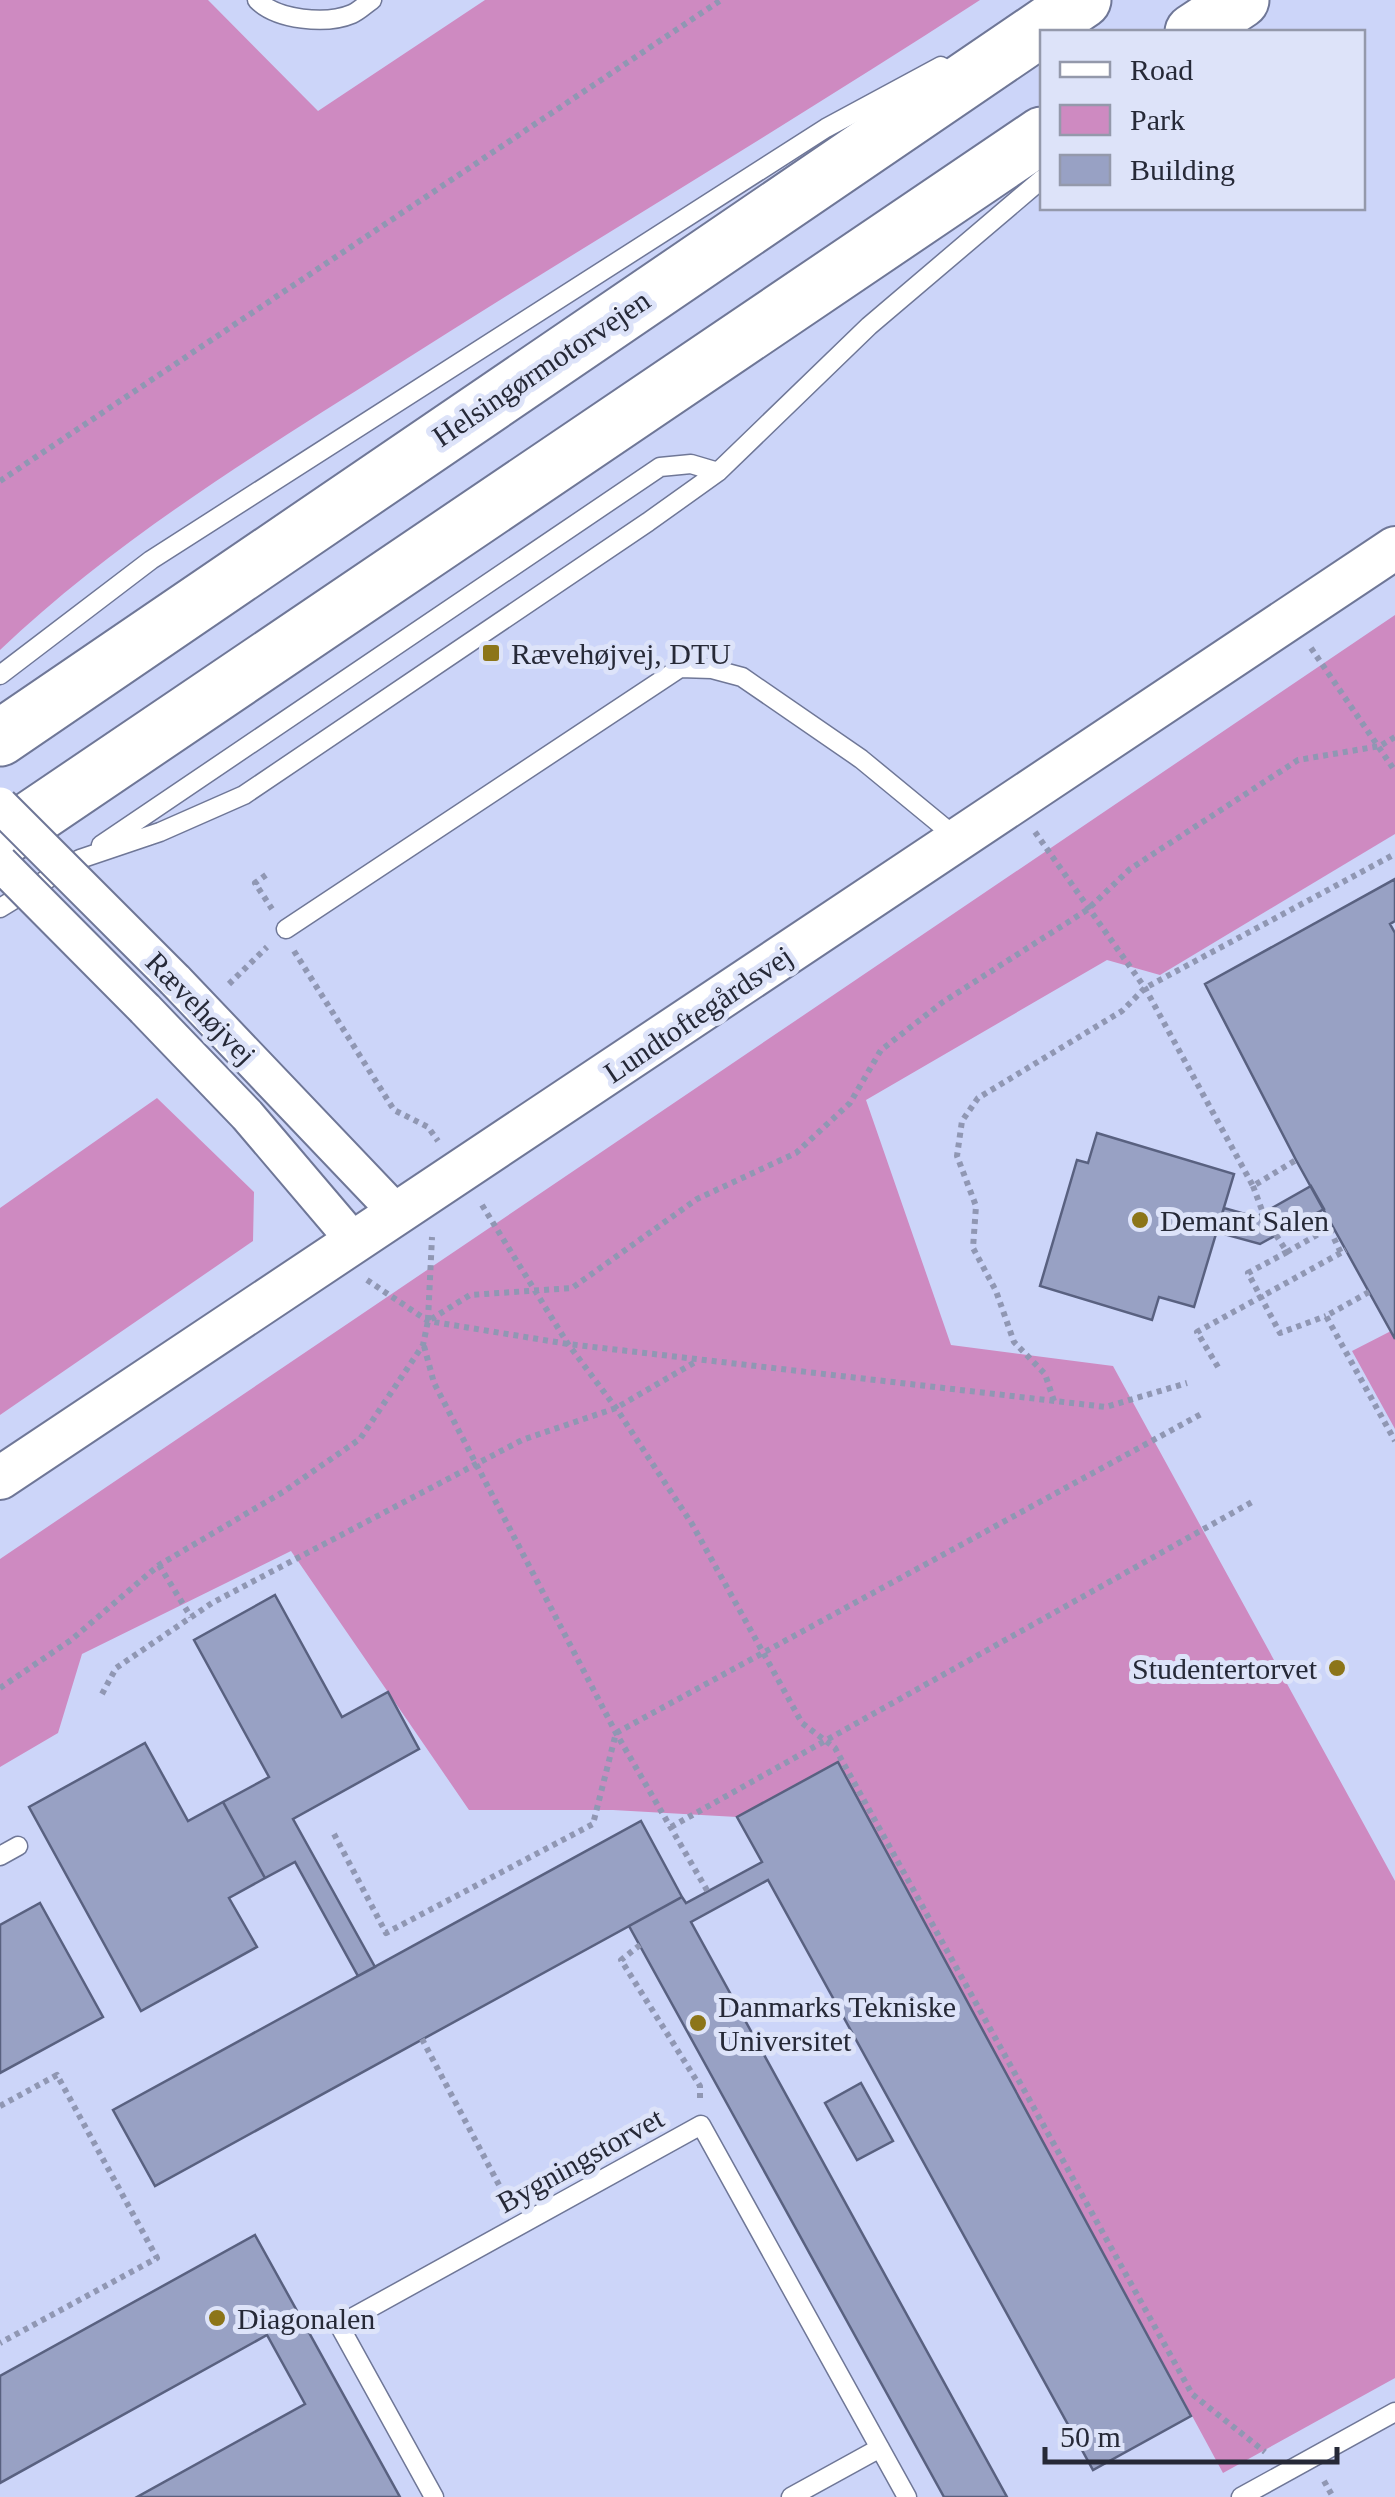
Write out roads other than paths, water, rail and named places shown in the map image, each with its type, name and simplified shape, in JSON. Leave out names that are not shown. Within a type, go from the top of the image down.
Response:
[{"type":"highway","name":"Helsingørmotorvejen","points":[[0,738],[1084,0]]},
{"type":"highway","points":[[1196,30],[1241,0]]},
{"type":"highway","points":[[0,840],[1040,135]]},
{"type":"street","name":"Lundtoftegårdsvej","points":[[0,1478],[1395,548]]},
{"type":"street","name":"Rævehøjvej","points":[[0,805],[398,1214]]},
{"type":"street","name":"Rævehøjvej","points":[[0,863],[247,1116],[356,1242]]},
{"type":"lane","points":[[257,0],[291,17],[352,15],[372,0]]},
{"type":"lane","points":[[996,37],[1065,0]]},
{"type":"lane","points":[[1217,30],[1253,0]]},
{"type":"lane","points":[[0,674],[151,560],[826,128],[962,55]]},
{"type":"lane","points":[[80,859],[160,832],[244,796],[718,472],[869,326],[1040,181]]},
{"type":"lane","points":[[0,908],[80,859],[660,468],[691,464],[718,472]]},
{"type":"lane","points":[[286,929],[680,668],[712,669],[742,678],[861,759],[959,840]]},
{"type":"lane","points":[[0,1856],[18,1846]]},
{"type":"lane","name":"Bygningstorvet","points":[[434,2497],[339,2325],[701,2125],[907,2497]]},
{"type":"lane","points":[[1242,2497],[1395,2412]]},
{"type":"lane","points":[[791,2497],[880,2448]]},
{"type":"place","name":"Rævehøjvej, DTU","points":[[491,653]]},
{"type":"place","name":"Demant Salen","points":[[1140,1220]]},
{"type":"place","name":"Studentertorvet","points":[[1337,1668]]},
{"type":"place","name":"Danmarks Tekniske Universitet","points":[[698,2023]]},
{"type":"place","name":"Diagonalen","points":[[217,2318]]}]
